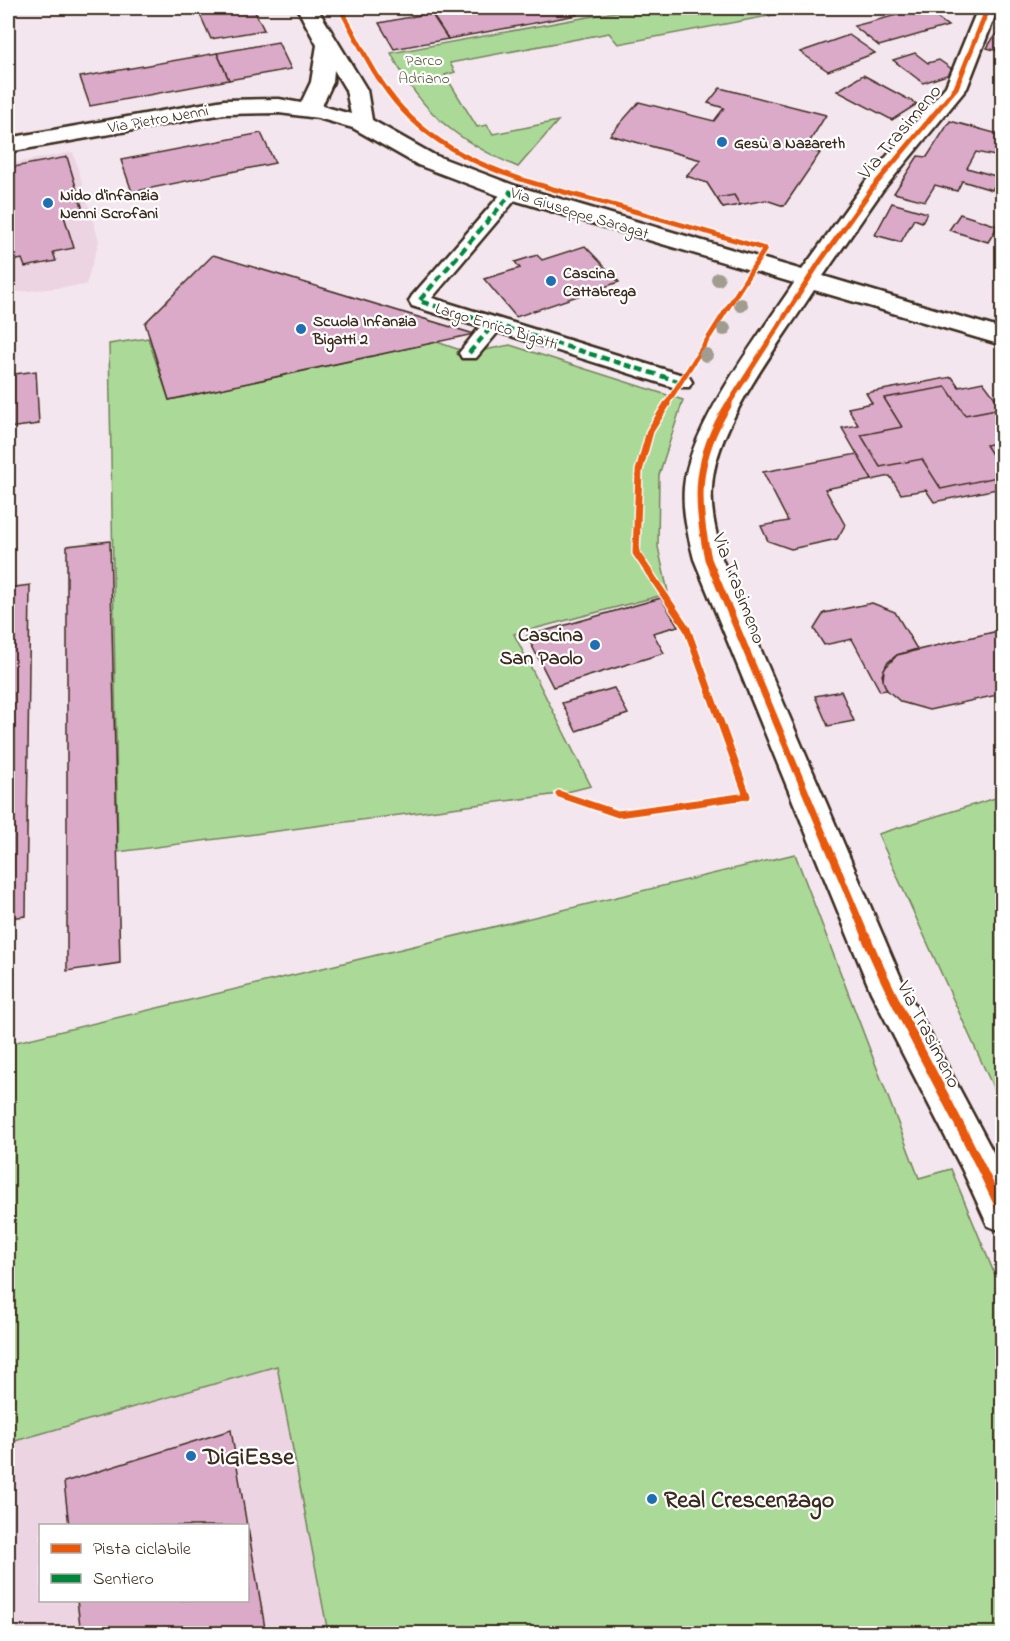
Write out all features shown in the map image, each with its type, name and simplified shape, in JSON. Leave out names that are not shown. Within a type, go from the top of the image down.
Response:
[{"type":"street","points":[[307,8],[327,45],[358,91],[362,110],[361,123]]},
{"type":"street","name":"Via Trasimeno","points":[[988,8],[956,88],[887,168],[808,279],[735,391],[706,450],[698,487],[702,540],[889,992],[909,1034],[987,1178],[1002,1212]]},
{"type":"street","points":[[309,110],[322,82],[327,45]]},
{"type":"street","name":"Via Pietro Nenni","points":[[8,145],[224,107],[261,105],[309,110]]},
{"type":"street","name":"Via Giuseppe Saragat","points":[[309,110],[361,123],[436,165],[508,191],[808,279]]},
{"type":"street","name":"Largo Enrico Bigatti","points":[[508,191],[512,193],[419,301],[681,382]]},
{"type":"street","points":[[808,279],[1002,337]]},
{"type":"street","points":[[469,353],[494,324]]},
{"type":"shaded area","name":"Nido d'infanzia Nenni Scrofani","points":[[73,152],[99,241],[86,285],[8,293],[8,164]]},
{"type":"shaded area","points":[[277,1365],[328,1633],[8,1634],[8,1443]]},
{"type":"green space","name":"Parco Adriano","points":[[637,8],[812,8],[618,44],[609,33],[450,63],[455,72],[445,75],[477,127],[487,125],[493,134],[558,121],[518,167],[477,147],[443,123],[415,92],[391,53]]},
{"type":"green space","points":[[148,338],[169,400],[437,342],[469,353],[510,345],[683,400],[659,475],[658,547],[668,592],[514,634],[591,786],[559,794],[118,852],[109,344]]},
{"type":"green space","points":[[1002,796],[1002,1107],[878,834]]},
{"type":"green space","points":[[795,854],[919,1178],[951,1169],[1002,1292],[1002,1633],[328,1633],[277,1366],[8,1443],[8,1044]]},
{"type":"building","points":[[197,8],[253,8],[264,30],[211,39]]},
{"type":"building","points":[[461,8],[572,8],[577,15],[448,39],[431,13]]},
{"type":"building","points":[[924,8],[948,26],[879,46],[854,26]]},
{"type":"building","points":[[431,13],[448,39],[394,49],[379,23]]},
{"type":"building","points":[[849,35],[875,53],[828,71],[800,52]]},
{"type":"building","points":[[995,35],[1002,37],[1002,52],[987,48]]},
{"type":"building","points":[[278,42],[291,69],[229,80],[217,53]]},
{"type":"building","points":[[217,53],[229,80],[90,106],[80,77]]},
{"type":"building","points":[[915,53],[928,63],[939,60],[956,72],[923,83],[893,60]]},
{"type":"building","points":[[863,75],[917,104],[892,120],[837,91]]},
{"type":"building","name":"Gesù a Nazareth","points":[[720,88],[826,115],[805,149],[820,153],[784,206],[766,200],[723,208],[707,183],[686,176],[701,160],[610,135],[639,102],[714,121],[724,108],[708,103]]},
{"type":"building","points":[[950,121],[1002,135],[1002,144],[995,156],[976,152],[967,168],[999,177],[992,190],[962,181],[957,191],[935,185],[925,201],[894,193],[918,156],[927,157]]},
{"type":"building","points":[[261,133],[275,163],[132,192],[121,160]]},
{"type":"building","points":[[67,157],[83,210],[63,213],[74,248],[53,252],[56,261],[25,267],[22,259],[8,262],[8,168]]},
{"type":"building","points":[[734,195],[740,205],[723,208],[717,198]]},
{"type":"building","points":[[892,203],[927,213],[922,222],[914,219],[901,242],[875,235]]},
{"type":"building","points":[[960,214],[998,226],[988,242],[949,230]]},
{"type":"building","name":"Cascina Cattabrega","points":[[585,246],[619,282],[516,317],[484,279],[520,268],[515,262],[537,255],[542,260]]},
{"type":"building","name":"Scuola Infanzia Bigatti 2","points":[[213,255],[474,334],[169,400],[145,323]]},
{"type":"building","points":[[36,371],[39,424],[8,428],[8,375]]},
{"type":"building","points":[[952,377],[959,387],[983,382],[995,398],[1002,396],[1002,488],[934,502],[926,490],[901,494],[890,476],[872,480],[842,428],[858,425],[848,408],[872,403],[866,393]]},
{"type":"building","points":[[946,387],[965,415],[1002,408],[1002,442],[986,445],[1002,470],[1002,476],[941,489],[922,459],[880,467],[861,435],[902,427],[884,398]]},
{"type":"building","points":[[857,454],[872,480],[825,489],[845,525],[837,539],[791,549],[768,541],[761,526],[788,521],[763,472]]},
{"type":"building","points":[[110,541],[120,963],[67,971],[67,546]]},
{"type":"building","points":[[30,585],[26,916],[8,918],[8,588]]},
{"type":"building","name":"Cascina San Paolo","points":[[661,598],[678,626],[653,633],[664,653],[553,687],[527,636]]},
{"type":"building","points":[[872,603],[895,612],[917,649],[897,655],[887,663],[882,675],[887,690],[880,691],[852,639],[824,645],[814,629],[824,613]]},
{"type":"building","points":[[1002,630],[1002,694],[929,710],[901,702],[887,690],[883,681],[884,669],[897,655]]},
{"type":"building","points":[[614,688],[628,714],[576,731],[562,703]]},
{"type":"building","points":[[841,691],[854,721],[828,726],[815,696]]},
{"type":"building","name":"DiGiEsse","points":[[231,1430],[247,1524],[69,1524],[64,1482]]},
{"type":"building","name":"DiGiEsse","points":[[249,1534],[266,1634],[81,1634],[77,1602],[249,1602]]},
{"type":"marked path","points":[[508,191],[512,193],[419,301],[681,382]]},
{"type":"marked path","points":[[469,353],[494,324]]},
{"type":"cycle path","points":[[340,8],[376,73],[393,98],[423,129],[447,146],[473,160],[530,182],[765,249],[650,431],[639,471],[636,513],[636,553],[687,629],[747,796],[618,814],[559,794]]},
{"type":"cycle path","points":[[988,8],[956,88],[874,186],[819,263],[723,413],[702,461],[698,487],[699,519],[708,559],[889,992],[976,1156],[1002,1212]]},
{"type":"place","name":"Gesù a Nazareth","points":[[722,142]]},
{"type":"place","name":"Nido d'infanzia Nenni Scrofani","points":[[48,203]]},
{"type":"place","name":"Cascina Cattabrega","points":[[551,281]]},
{"type":"place","name":"Scuola Infanzia Bigatti 2","points":[[301,329]]},
{"type":"place","name":"Cascina San Paolo","points":[[595,645]]},
{"type":"place","name":"DiGiEsse","points":[[191,1456]]},
{"type":"place","name":"Real Crescenzago","points":[[652,1499]]}]
